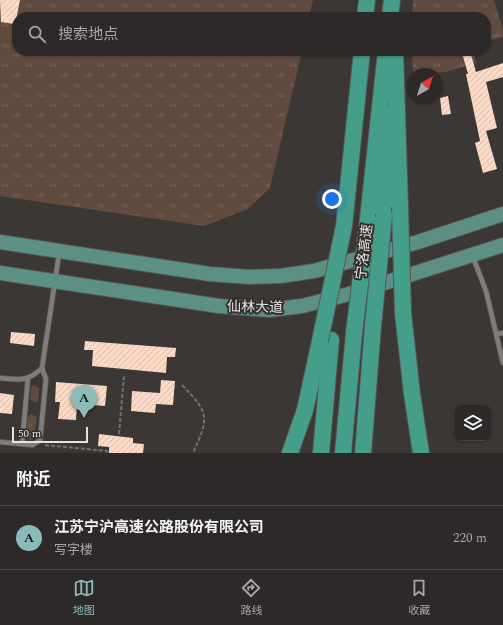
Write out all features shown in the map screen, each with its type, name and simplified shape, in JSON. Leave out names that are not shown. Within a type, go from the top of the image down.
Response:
[{"type":"highway","points":[[366,12],[367,0]]},
{"type":"highway","points":[[392,0],[392,12]]},
{"type":"highway","name":"宁洛高速","points":[[321,453],[325,340],[344,226],[361,56]]},
{"type":"highway","name":"宁洛高速","points":[[343,453],[354,333],[385,56]]},
{"type":"highway","points":[[363,453],[373,326],[384,215],[388,152],[391,56]]},
{"type":"highway","points":[[395,56],[403,313],[412,394],[421,453]]},
{"type":"highway","points":[[290,453],[305,410],[325,340]]},
{"type":"main road","points":[[0,242],[210,274],[250,277],[280,276],[321,269],[418,242],[503,214]]},
{"type":"main road","name":"仙林大道","points":[[0,273],[219,306],[269,310],[302,306],[353,293],[503,246]]},
{"type":"lane","points":[[0,442],[35,444],[41,437],[46,379],[42,368],[59,251]]},
{"type":"lane","points":[[473,256],[486,291],[503,363]]},
{"type":"lane","points":[[496,334],[503,333]]},
{"type":"lane","points":[[0,378],[17,380],[28,378],[42,368]]},
{"type":"lane","points":[[22,444],[28,378]]},
{"type":"path","points":[[119,434],[124,376]]},
{"type":"path","points":[[182,385],[197,401],[205,415],[202,435],[193,453]]},
{"type":"path","points":[[35,444],[107,451],[106,453]]},
{"type":"green space","points":[[0,0],[313,0],[310,12],[12,12],[12,56],[301,56],[270,188],[248,209],[204,226],[0,196]]},
{"type":"green space","points":[[413,0],[494,0],[503,30],[503,37],[491,40],[491,12],[412,12]]},
{"type":"green space","points":[[412,56],[475,56],[476,63],[443,72],[443,68],[413,68]]},
{"type":"green space","points":[[34,385],[39,388],[38,401],[36,403],[30,400],[31,387]]},
{"type":"green space","points":[[31,414],[37,417],[34,438],[31,440],[26,437],[28,416]]},
{"type":"building","points":[[0,0],[20,0],[18,12],[12,12],[12,24],[1,22]]},
{"type":"building","points":[[463,56],[471,56],[476,72],[503,63],[503,77],[486,82],[497,128],[486,131],[497,169],[483,173],[475,143],[480,141],[466,74],[468,74]]},
{"type":"building","points":[[448,96],[451,114],[442,115],[441,104],[443,104],[443,97]]},
{"type":"building","points":[[11,332],[35,334],[34,346],[10,343]]},
{"type":"building","points":[[85,341],[176,348],[175,357],[167,357],[166,373],[92,366],[93,350],[84,350]]},
{"type":"building","points":[[161,380],[175,381],[173,405],[156,404],[155,413],[131,411],[132,391],[160,393]]},
{"type":"building","points":[[56,382],[107,386],[105,406],[77,404],[76,420],[58,419],[60,402],[55,402]]},
{"type":"building","points":[[0,393],[14,395],[12,414],[0,413]]},
{"type":"building","points":[[99,434],[133,438],[133,443],[144,444],[143,453],[109,453],[109,447],[98,446]]},
{"type":"place","name":"江苏宁沪高速公路股份有限公司","points":[[84,418]]}]
